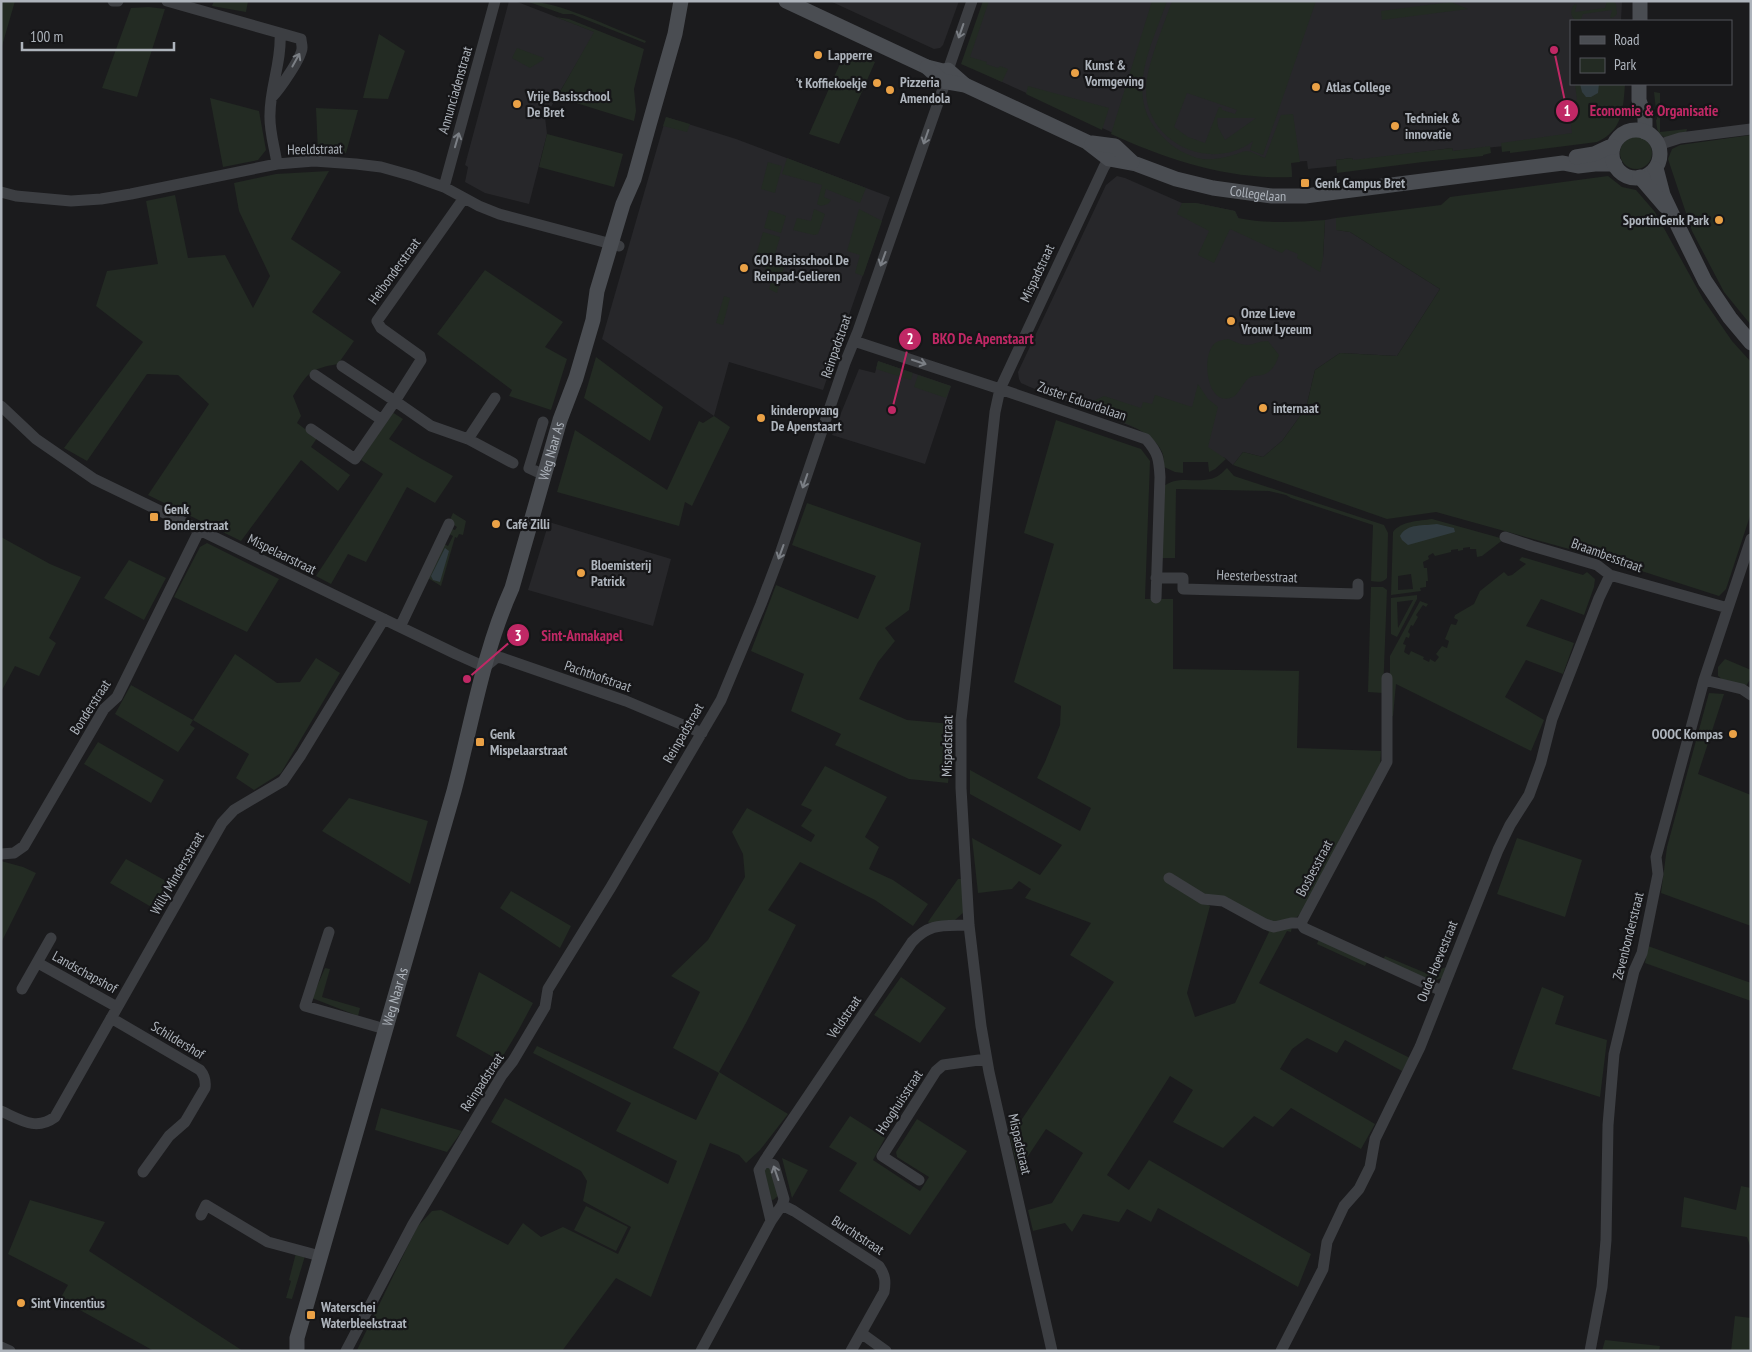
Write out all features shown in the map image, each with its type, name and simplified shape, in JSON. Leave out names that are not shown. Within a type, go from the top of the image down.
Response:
[{"type":"main road","name":"Weg Naar As","points":[[468,738],[486,697],[509,614],[512,588],[560,420],[576,378],[594,315],[606,294],[615,245],[631,206],[634,179],[675,34],[681,1]]},
{"type":"main road","name":"Weg Naar As","points":[[675,34],[690,1]]},
{"type":"main road","name":"Collegelaan","points":[[786,1],[927,67],[946,78],[965,85],[1111,154],[1176,179],[1240,193],[1272,196],[1329,194],[1563,163],[1576,157],[1594,154],[1613,147],[1617,139],[1629,131]]},
{"type":"main road","points":[[1640,1],[1640,20]]},
{"type":"main road","points":[[1639,85],[1639,100],[1644,118],[1645,132]]},
{"type":"main road","points":[[1613,147],[1612,153],[1615,164],[1625,175],[1640,177],[1655,169],[1660,153],[1655,140],[1645,132],[1629,131],[1631,118],[1639,100]]},
{"type":"main road","name":"Collegelaan","points":[[1563,163],[1578,166],[1615,164]]},
{"type":"main road","points":[[1655,169],[1663,195],[1705,281],[1730,318],[1751,343]]},
{"type":"main road","points":[[1640,177],[1673,216]]},
{"type":"main road","name":"Weg Naar As","points":[[294,1347],[468,738],[484,667],[501,611],[512,588]]},
{"type":"street","points":[[113,1],[118,1]]},
{"type":"street","points":[[166,1],[301,39],[303,48],[280,89],[272,97]]},
{"type":"street","name":"Annunciadenstraat","points":[[444,187],[495,1]]},
{"type":"street","name":"Reinpadstraat","points":[[346,1351],[413,1224],[502,1075],[513,1061],[545,1008],[548,988],[721,700],[761,604],[972,1]]},
{"type":"street","points":[[277,164],[270,126],[270,112],[281,50],[280,33]]},
{"type":"street","points":[[1658,145],[1680,138],[1751,129]]},
{"type":"street","name":"Mispadstraat","points":[[1052,1351],[986,1059],[981,1026],[969,925],[962,788],[961,720],[995,412],[1000,388],[1111,154]]},
{"type":"street","name":"Heeldstraat","points":[[1,192],[16,196],[71,201],[100,199],[277,164],[314,162],[356,164],[381,167],[414,176],[444,187],[499,214],[615,245]]},
{"type":"street","name":"Heibonderstraat","points":[[395,401],[421,360],[420,356],[381,328],[377,321],[464,198]]},
{"type":"street","name":"Zuster Eduardalaan","points":[[854,341],[1000,388],[1146,439],[1159,458],[1156,598]]},
{"type":"street","points":[[342,366],[431,426],[468,439],[513,463]]},
{"type":"street","points":[[315,376],[382,420]]},
{"type":"street","points":[[468,439],[495,398]]},
{"type":"street","points":[[311,429],[355,459],[395,401]]},
{"type":"street","name":"Mispelaarstraat","points":[[1,406],[36,439],[87,474],[199,531],[484,667]]},
{"type":"street","points":[[543,422],[529,468],[544,475]]},
{"type":"street","points":[[400,627],[449,524]]},
{"type":"street","name":"Bonderstraat","points":[[1,854],[14,853],[24,846],[104,709],[117,697],[199,531]]},
{"type":"street","name":"Braambesstraat","points":[[1505,537],[1597,565],[1610,575],[1728,608]]},
{"type":"street","name":"Zevenbonderstraat","points":[[1590,1351],[1602,1287],[1606,1240],[1608,1125],[1614,1054],[1634,971],[1642,953],[1658,874],[1656,857],[1704,680],[1751,540]]},
{"type":"street","name":"Oude Hoevestraat","points":[[1281,1351],[1323,1269],[1327,1242],[1344,1206],[1359,1189],[1370,1167],[1375,1139],[1420,1047],[1498,850],[1510,825],[1529,795],[1542,762],[1552,719],[1599,598],[1610,575]]},
{"type":"street","name":"Heesterbesstraat","points":[[1156,578],[1183,578],[1183,589],[1348,594],[1358,594],[1358,584]]},
{"type":"street","name":"Willy Mindersstraat","points":[[1,1111],[39,1125],[49,1122],[55,1117],[222,823],[234,810],[283,781],[301,755],[384,619]]},
{"type":"street","points":[[484,667],[497,657]]},
{"type":"street","name":"Pachthofstraat","points":[[497,657],[626,701],[702,733]]},
{"type":"street","name":"Bosbesstraat","points":[[1302,923],[1387,762],[1387,678]]},
{"type":"street","points":[[1704,680],[1742,690],[1751,695]]},
{"type":"street","points":[[1169,878],[1203,899],[1223,901],[1265,924],[1274,927],[1291,923],[1302,923],[1304,928],[1442,991]]},
{"type":"street","name":"Veldstraat","points":[[771,1221],[759,1170],[765,1160],[912,942],[922,931],[936,926],[969,925]]},
{"type":"street","points":[[329,932],[305,1006],[385,1029]]},
{"type":"street","name":"Landschapshof","points":[[22,990],[51,938]]},
{"type":"street","name":"Landschapshof","points":[[38,963],[118,1007]]},
{"type":"street","name":"Schildershof","points":[[111,1018],[200,1070],[206,1082],[205,1088],[185,1122],[169,1136],[143,1172]]},
{"type":"street","name":"Hooghuisstraat","points":[[919,1180],[882,1156],[936,1071],[943,1065],[986,1059]]},
{"type":"street","points":[[700,1351],[771,1221],[782,1205],[784,1199],[774,1165],[765,1160]]},
{"type":"street","points":[[201,1215],[206,1205],[268,1242],[320,1256]]},
{"type":"street","name":"Burchtstraat","points":[[782,1205],[879,1266],[883,1273],[886,1281],[884,1292],[851,1351]]},
{"type":"street","points":[[861,1333],[886,1351]]},
{"type":"street","points":[[1,1347],[10,1351]]},
{"type":"shaded area","name":"Vrije Basisschool De Bret","points":[[509,1],[515,1],[595,32],[545,117],[547,134],[529,204],[485,193],[465,182],[468,167],[465,165]]},
{"type":"shaded area","points":[[830,1],[959,1],[943,45],[940,48],[934,49]]},
{"type":"shaded area","name":"Atlas College","points":[[985,1],[1622,1],[1621,20],[1570,20],[1570,85],[1621,85],[1598,137],[1453,151],[1452,148],[1353,161],[1352,158],[1336,160],[1337,166],[1308,169],[1307,161],[1291,162],[1292,176],[1150,150],[987,75],[964,60]]},
{"type":"shaded area","points":[[1580,85],[1599,85],[1598,93],[1591,97],[1586,97]]},
{"type":"shaded area","name":"GO! Basisschool De Reinpad-Gelieren","points":[[666,117],[736,139],[890,197],[823,390],[729,362],[714,416],[602,339]]},
{"type":"shaded area","name":"Onze Lieve Vrouw Lyceum","points":[[1117,176],[1182,203],[1196,203],[1235,211],[1243,227],[1323,258],[1325,220],[1336,218],[1337,230],[1350,232],[1440,289],[1397,356],[1340,353],[1315,370],[1306,408],[1282,441],[1263,457],[1243,452],[1233,465],[1225,458],[1141,430],[1030,387],[1021,383],[1019,379],[1018,372],[1106,185]]},
{"type":"shaded area","points":[[878,361],[951,386],[925,464],[832,435],[859,369],[875,373]]},
{"type":"shaded area","points":[[549,522],[671,559],[653,626],[528,590]]},
{"type":"shaded area","points":[[1437,524],[1454,528],[1455,532],[1408,545],[1400,536],[1411,527]]},
{"type":"shaded area","points":[[445,548],[449,551],[440,582],[433,580],[431,576]]},
{"type":"green space","points":[[1,1],[15,1],[2,46],[1,46]]},
{"type":"green space","points":[[214,1],[248,1],[246,12],[212,6]]},
{"type":"green space","points":[[526,1],[539,2],[570,10],[646,41],[645,43],[572,14],[563,14]]},
{"type":"green space","points":[[983,1],[989,1],[970,57],[987,62],[986,64],[998,68],[1000,66],[1008,69],[1002,82],[961,64]]},
{"type":"green space","points":[[1152,1],[1167,1],[1148,53],[1144,71],[1142,88],[1144,105],[1151,122],[1171,145],[1196,158],[1218,158],[1247,151],[1265,158],[1281,115],[1293,114],[1300,162],[1291,163],[1292,177],[1268,177],[1222,172],[1177,160],[1111,134]]},
{"type":"green space","points":[[1172,1],[1316,1],[1263,155],[1250,150],[1253,141],[1236,150],[1219,154],[1201,153],[1184,147],[1169,138],[1157,125],[1149,109],[1146,90],[1147,80],[1152,58]],"holes":[[[1187,93],[1237,110],[1235,114],[1222,110],[1219,107],[1205,143],[1188,137],[1174,127]],[[1217,118],[1256,118],[1225,140],[1218,127]]]},
{"type":"green space","points":[[1607,1],[1613,1],[1616,4],[1617,14],[1610,18],[1612,10],[1583,14],[1580,20],[1575,20],[1571,11],[1574,5],[1577,4],[1575,12],[1605,8]]},
{"type":"green space","points":[[1451,2],[1468,9],[1382,20],[1381,11]]},
{"type":"green space","points":[[149,7],[165,9],[137,97],[102,88],[131,8]]},
{"type":"green space","points":[[556,17],[569,19],[644,49],[634,89],[636,111],[634,121],[557,97],[594,32]]},
{"type":"green space","points":[[379,34],[405,51],[388,99],[363,98]]},
{"type":"green space","points":[[517,48],[544,58],[530,68],[512,58]]},
{"type":"green space","points":[[846,50],[875,62],[839,144],[809,134]]},
{"type":"green space","points":[[1575,85],[1625,85],[1622,111],[1617,125],[1612,132],[1597,142],[1510,153],[1510,151],[1502,152],[1501,143],[1572,133],[1568,101],[1577,100]]},
{"type":"green space","points":[[1028,86],[1109,108],[1102,130],[1026,94]]},
{"type":"green space","points":[[1654,92],[1660,93],[1660,132],[1687,129],[1686,133],[1666,138],[1659,133],[1656,123]]},
{"type":"green space","points":[[210,98],[259,111],[266,150],[258,160],[223,167]]},
{"type":"green space","points":[[316,108],[358,110],[346,153],[318,152]]},
{"type":"green space","points":[[666,117],[690,124],[687,132],[663,126]]},
{"type":"green space","points":[[547,134],[623,154],[614,187],[539,167]]},
{"type":"green space","name":"SportinGenk Park","points":[[1751,135],[1751,325],[1724,292],[1692,231],[1668,159],[1672,149],[1680,145]]},
{"type":"green space","points":[[1636,137],[1642,138],[1647,142],[1651,147],[1651,159],[1647,164],[1642,168],[1636,169],[1630,168],[1625,164],[1621,159],[1620,153],[1621,147],[1625,142],[1630,138]]},
{"type":"green space","points":[[1490,146],[1491,153],[1483,156],[1337,173],[1336,160],[1352,158],[1353,160],[1452,148],[1453,151]]},
{"type":"green space","points":[[787,158],[866,188],[860,203],[826,189],[824,197],[831,200],[828,204],[821,206],[817,204],[822,185],[782,174]]},
{"type":"green space","points":[[768,162],[782,166],[775,193],[761,189]]},
{"type":"green space","points":[[329,171],[291,239],[341,272],[312,312],[354,341],[338,364],[310,373],[293,396],[301,416],[297,423],[317,438],[311,447],[350,475],[338,491],[301,460],[241,541],[148,495],[209,404],[178,375],[147,374],[87,461],[64,448],[143,342],[96,306],[107,271],[158,264],[146,201],[175,195],[188,258],[225,255],[253,308],[270,276],[239,211],[234,183],[276,174]]},
{"type":"green space","points":[[1608,176],[1622,187],[1636,190],[1655,212],[1703,299],[1732,341],[1751,362],[1751,513],[1726,589],[1719,596],[1598,557],[1436,512],[1387,519],[1233,465],[1243,452],[1263,457],[1282,441],[1306,408],[1315,370],[1340,353],[1397,356],[1440,289],[1350,232],[1336,230],[1336,218],[1441,205],[1450,197]]},
{"type":"green space","points":[[1182,203],[1196,203],[1235,211],[1238,218],[1249,220],[1282,222],[1325,220],[1323,258],[1320,272],[1297,258],[1298,254],[1286,249],[1282,253],[1230,229],[1214,263],[1198,255],[1209,231],[1177,214]]},
{"type":"green space","points":[[814,209],[825,214],[818,234],[814,235],[793,230],[797,218],[811,221]]},
{"type":"green space","points":[[859,209],[882,221],[863,276],[855,273],[860,255],[847,251]]},
{"type":"green space","points":[[769,210],[786,216],[781,233],[764,228]]},
{"type":"green space","points":[[763,232],[780,237],[775,254],[764,257],[756,255]]},
{"type":"green space","points":[[775,259],[785,263],[777,293],[769,289],[772,279],[758,275],[759,272],[764,273],[768,262]]},
{"type":"green space","points":[[485,270],[563,322],[545,347],[567,359],[551,410],[509,396],[512,390],[437,334]]},
{"type":"green space","points":[[724,296],[730,298],[723,325],[716,323]]},
{"type":"green space","points":[[1228,339],[1248,345],[1268,341],[1279,355],[1271,370],[1262,375],[1252,376],[1233,397],[1222,398],[1211,387],[1207,369],[1208,359],[1214,344]]},
{"type":"green space","points":[[596,357],[663,407],[650,441],[584,398]]},
{"type":"green space","points":[[878,361],[913,373],[911,380],[876,369]]},
{"type":"green space","points":[[918,375],[951,386],[946,398],[914,387]]},
{"type":"green space","points":[[1198,384],[1208,399],[1218,407],[1208,447],[1226,459],[1209,472],[1208,462],[1183,462],[1183,473],[1164,467],[1162,452],[1148,435],[1124,422],[1077,405],[1078,400],[1089,403],[1104,396],[1141,408],[1143,402],[1152,404],[1155,395],[1192,407]]},
{"type":"green space","points":[[392,412],[403,419],[389,439],[453,476],[435,503],[407,487],[366,562],[348,554],[331,584],[316,576],[383,474],[361,460]]},
{"type":"green space","points":[[714,416],[730,427],[692,506],[685,502],[679,526],[557,492],[575,430],[667,490],[699,421],[703,423]]},
{"type":"green space","points":[[1056,420],[1141,449],[1150,461],[1145,599],[1173,599],[1173,669],[1299,671],[1297,748],[1381,751],[1380,766],[1302,912],[1297,917],[1274,924],[1204,897],[1165,878],[1210,906],[1187,993],[1195,1017],[1235,1003],[1269,932],[1256,924],[1292,927],[1291,932],[1287,931],[1259,983],[1410,1058],[1402,1071],[1345,1040],[1337,1053],[1307,1038],[1292,1049],[1280,1069],[1375,1124],[1361,1149],[1291,1108],[1273,1127],[1254,1116],[1223,1148],[1173,1122],[1193,1090],[1170,1076],[1107,1175],[1129,1190],[1149,1160],[1311,1254],[1298,1287],[1158,1208],[1151,1222],[1127,1209],[1119,1222],[1083,1214],[1072,1232],[1065,1223],[1033,1231],[1028,1210],[1052,1203],[1083,1153],[1046,1129],[1018,1171],[1010,1137],[1114,982],[1070,955],[1091,923],[1025,898],[1031,889],[1019,881],[1012,889],[978,893],[972,838],[1040,875],[1062,845],[970,794],[970,770],[1080,831],[1091,808],[1037,778],[1060,725],[1061,706],[1014,682],[1054,544],[1024,533]]},
{"type":"green space","points":[[1227,468],[1234,476],[1384,525],[1388,533],[1387,578],[1378,582],[1371,581],[1373,525],[1269,491],[1176,489],[1175,558],[1161,558],[1163,487],[1168,483],[1179,480],[1213,478]]},
{"type":"green space","points":[[807,503],[921,543],[909,610],[885,628],[895,641],[878,662],[859,699],[907,720],[952,724],[948,783],[909,779],[835,745],[841,734],[791,711],[804,674],[751,651],[776,585],[858,619],[876,576],[792,545]]},
{"type":"green space","points":[[453,513],[466,521],[463,535],[459,534],[457,538],[455,537],[441,586],[428,578],[444,544],[448,546],[453,536],[449,534],[452,529],[455,530],[457,527],[449,522]]},
{"type":"green space","points":[[1432,519],[1504,539],[1482,556],[1477,557],[1476,549],[1470,549],[1470,547],[1458,551],[1458,549],[1451,550],[1451,552],[1435,556],[1433,553],[1428,556],[1429,559],[1423,562],[1424,568],[1427,568],[1428,581],[1426,581],[1426,587],[1420,588],[1421,591],[1391,595],[1393,532],[1396,528],[1405,524]],"holes":[[[1411,574],[1413,589],[1398,590],[1398,576]]]},
{"type":"green space","points":[[1,537],[50,564],[81,577],[49,638],[56,643],[39,676],[15,666],[1,692]]},
{"type":"green space","points":[[207,543],[279,579],[247,632],[174,597],[200,547]]},
{"type":"green space","points":[[1522,557],[1583,575],[1587,572],[1595,579],[1584,615],[1541,599],[1526,626],[1574,643],[1563,674],[1526,660],[1505,697],[1544,720],[1531,751],[1396,684],[1393,716],[1390,716],[1390,656],[1420,601],[1428,604],[1426,607],[1423,605],[1416,615],[1418,617],[1413,626],[1411,625],[1408,632],[1410,634],[1409,638],[1406,637],[1403,644],[1406,645],[1404,652],[1409,655],[1411,651],[1424,657],[1423,659],[1429,662],[1430,659],[1435,662],[1439,657],[1436,654],[1442,646],[1447,648],[1449,641],[1445,639],[1451,624],[1456,625],[1458,620],[1454,618],[1455,615],[1474,604],[1480,591],[1504,572],[1508,576],[1512,575],[1526,564],[1519,560]]},
{"type":"green space","points":[[129,560],[166,578],[144,620],[104,598]]},
{"type":"green space","points":[[1371,587],[1383,587],[1387,590],[1383,693],[1368,692]]},
{"type":"green space","points":[[1417,595],[1417,599],[1397,637],[1391,634],[1391,598]],"holes":[[[1413,600],[1398,628],[1397,602]]]},
{"type":"green space","points":[[235,654],[277,683],[300,682],[316,658],[340,673],[281,773],[254,790],[236,778],[249,754],[193,720]]},
{"type":"green space","points":[[1725,659],[1751,670],[1751,678],[1746,686],[1723,680],[1718,676],[1718,667]]},
{"type":"green space","points":[[131,685],[193,720],[190,725],[195,728],[178,752],[115,714]]},
{"type":"green space","points":[[1709,693],[1724,694],[1698,774],[1751,795],[1751,926],[1661,893],[1667,847]]},
{"type":"green space","points":[[98,742],[164,780],[151,803],[84,764]]},
{"type":"green space","points":[[825,766],[887,797],[865,837],[879,847],[869,869],[893,880],[928,904],[913,926],[875,900],[800,862],[768,910],[796,925],[719,1072],[788,1114],[760,1150],[746,1163],[739,1155],[710,1143],[651,1297],[616,1278],[562,1351],[357,1350],[417,1227],[432,1211],[441,1210],[508,1245],[523,1223],[541,1237],[563,1227],[618,1254],[631,1227],[583,1201],[587,1181],[581,1171],[491,1122],[505,1098],[668,1184],[677,1161],[616,1131],[631,1103],[533,1053],[537,1046],[696,1120],[719,1073],[673,1048],[700,992],[671,976],[708,940],[745,877],[743,854],[732,832],[747,808],[811,842],[815,835],[801,826],[812,810],[801,805]]},
{"type":"green space","points":[[349,798],[428,821],[410,884],[322,831]]},
{"type":"green space","points":[[1517,838],[1582,860],[1565,917],[1497,894]]},
{"type":"green space","points":[[126,859],[175,886],[160,912],[110,883]]},
{"type":"green space","points":[[1,861],[36,873],[1,943]]},
{"type":"green space","points":[[958,879],[962,879],[964,912],[955,920],[929,923],[928,922]]},
{"type":"green space","points":[[511,891],[571,926],[560,948],[500,908]]},
{"type":"green space","points":[[1319,939],[1368,960],[1365,966],[1317,944]]},
{"type":"green space","points":[[1648,946],[1751,983],[1751,1001],[1645,963]]},
{"type":"green space","points":[[1450,955],[1451,957],[1442,978],[1433,981],[1383,960],[1385,956],[1428,974],[1446,967]]},
{"type":"green space","points":[[325,968],[330,969],[322,997],[360,1008],[358,1016],[312,998]]},
{"type":"green space","points":[[479,972],[533,1003],[500,1061],[456,1036]]},
{"type":"green space","points":[[901,977],[946,1008],[920,1043],[874,1015]]},
{"type":"green space","points":[[1542,987],[1564,996],[1555,1024],[1607,1040],[1600,1097],[1512,1069]]},
{"type":"green space","points":[[381,1108],[462,1131],[447,1152],[375,1130]]},
{"type":"green space","points":[[850,1116],[885,1138],[873,1160],[920,1191],[929,1177],[897,1157],[896,1152],[917,1119],[967,1151],[910,1235],[839,1191],[857,1163],[829,1147]]},
{"type":"green space","points":[[782,1158],[808,1170],[792,1198]]},
{"type":"green space","points":[[764,1167],[770,1168],[778,1196],[773,1200],[769,1196]]},
{"type":"green space","points":[[1741,1186],[1751,1188],[1751,1249],[1747,1237],[1681,1227],[1684,1197],[1736,1210]]},
{"type":"green space","points":[[30,1200],[105,1222],[89,1251],[243,1351],[154,1351],[60,1299],[68,1285],[8,1254]]},
{"type":"green space","points":[[586,1206],[628,1227],[616,1251],[574,1230]]},
{"type":"green space","points":[[296,1253],[305,1256],[292,1299],[286,1298]]},
{"type":"green space","points":[[1735,1316],[1751,1318],[1751,1351],[1731,1351]]},
{"type":"green space","points":[[1605,1340],[1660,1346],[1659,1351],[1602,1351]]},
{"type":"place","name":"Economie & Organisatie","points":[[1554,50]]},
{"type":"place","name":"Lapperre","points":[[818,55]]},
{"type":"place","name":"Kunst & Vormgeving","points":[[1075,73]]},
{"type":"place","name":"'t Koffiekoekje","points":[[877,83]]},
{"type":"place","name":"Atlas College","points":[[1316,87]]},
{"type":"place","name":"Pizzeria Amendola","points":[[890,90]]},
{"type":"place","name":"Vrije Basisschool De Bret","points":[[517,104]]},
{"type":"place","name":"Techniek & innovatie","points":[[1395,126]]},
{"type":"place","name":"Genk Campus Bret","points":[[1305,183]]},
{"type":"place","name":"SportinGenk Park","points":[[1719,220]]},
{"type":"place","name":"GO! Basisschool De Reinpad-Gelieren","points":[[744,268]]},
{"type":"place","name":"Onze Lieve Vrouw Lyceum","points":[[1231,321]]},
{"type":"place","name":"internaat","points":[[1263,408]]},
{"type":"place","name":"BKO De Apenstaart","points":[[892,410]]},
{"type":"place","name":"kinderopvang De Apenstaart","points":[[761,418]]},
{"type":"place","name":"Genk Bonderstraat","points":[[154,517]]},
{"type":"place","name":"Café Zilli","points":[[496,524]]},
{"type":"place","name":"Bloemisterij Patrick","points":[[581,573]]},
{"type":"place","name":"Sint-Annakapel","points":[[467,679]]},
{"type":"place","name":"OOOC Kompas","points":[[1733,734]]},
{"type":"place","name":"Genk Mispelaarstraat","points":[[480,742]]},
{"type":"place","name":"Sint Vincentius","points":[[21,1303]]},
{"type":"place","name":"Waterschei Waterbleekstraat","points":[[311,1315]]}]
